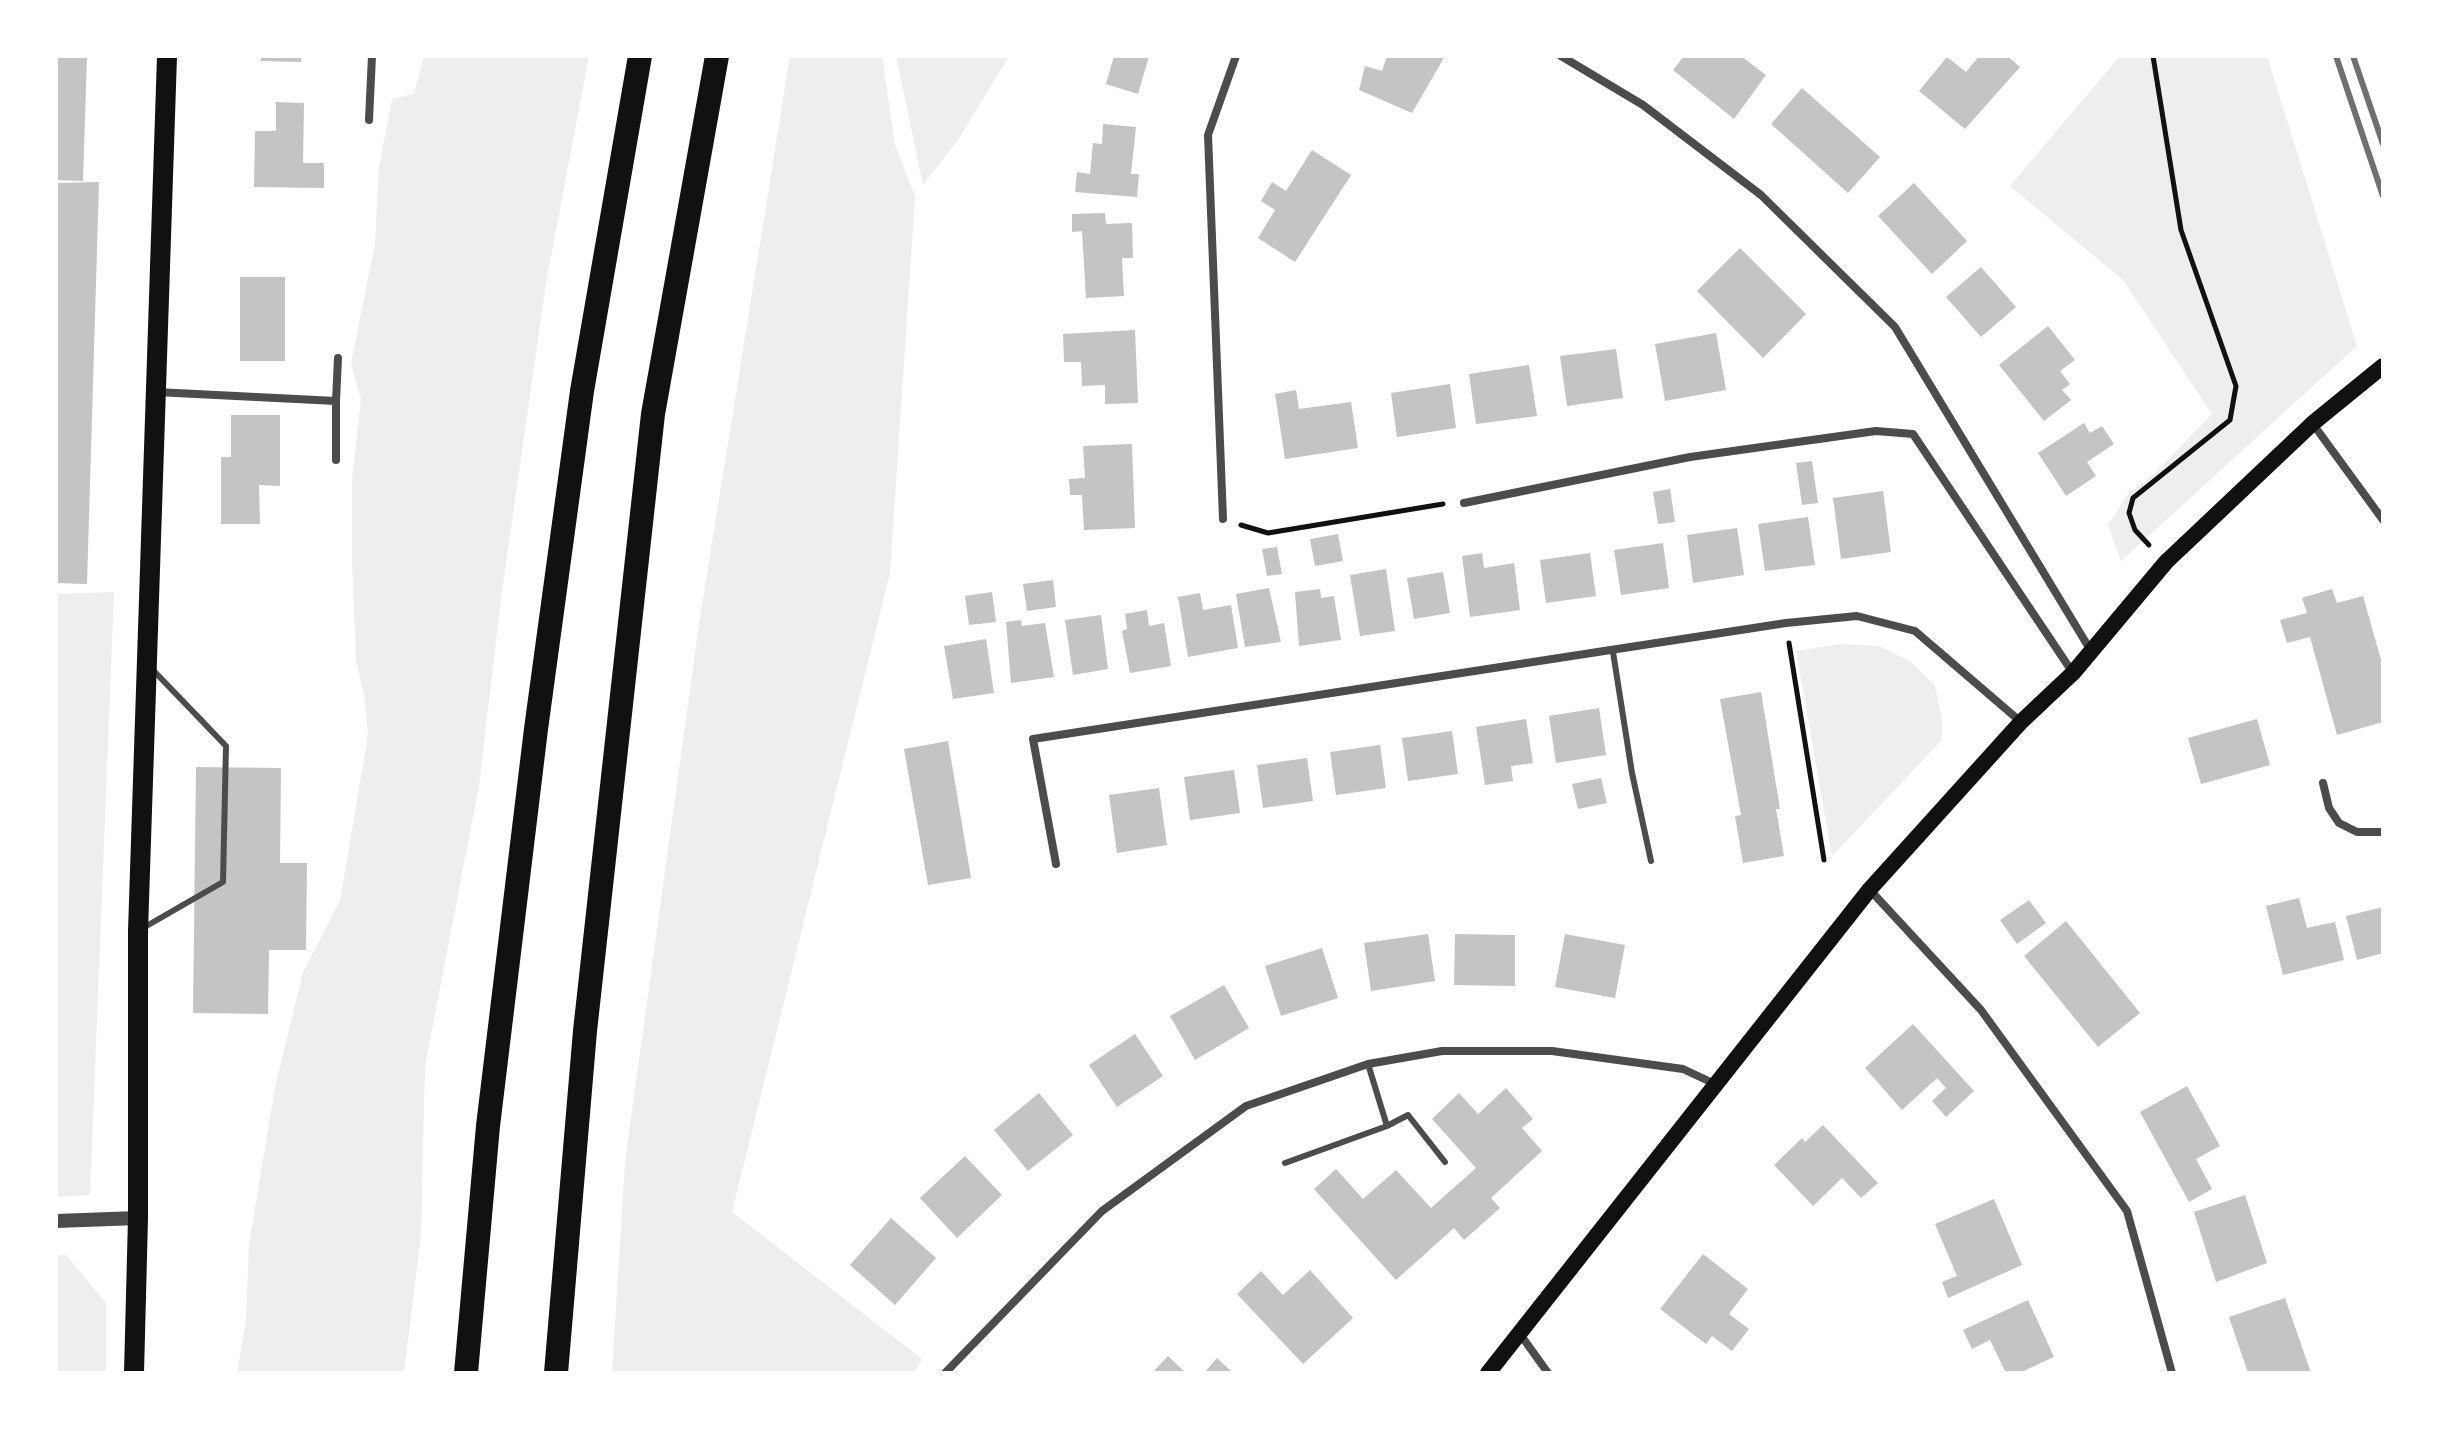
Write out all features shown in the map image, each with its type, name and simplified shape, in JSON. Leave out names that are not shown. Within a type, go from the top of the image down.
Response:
[{"type":"highway","points":[[466,1373],[488,1126],[538,713],[582,391],[640,56]]},
{"type":"highway","points":[[556,1373],[585,1031],[653,414],[717,56]]},
{"type":"main road","points":[[134,1373],[138,1218],[138,931],[167,56]]},
{"type":"main road","points":[[1488,1373],[1870,889],[2021,722],[2073,673],[2166,562],[2313,423],[2383,366]]},
{"type":"street","points":[[369,120],[372,56]]},
{"type":"street","points":[[1223,519],[1208,135],[1236,56]]},
{"type":"street","points":[[1561,56],[1643,105],[1761,195],[1895,327],[2092,652]]},
{"type":"street","points":[[336,460],[338,358]]},
{"type":"street","points":[[156,392],[336,401]]},
{"type":"street","points":[[2313,423],[2383,520]]},
{"type":"street","points":[[1464,503],[1690,457],[1876,431],[1913,434],[2073,673]]},
{"type":"street","points":[[1056,864],[1033,739],[1786,623],[1857,616],[1915,631],[2021,722]]},
{"type":"street","points":[[2323,783],[2329,808],[2339,823],[2357,832],[2383,832]]},
{"type":"street","points":[[1870,889],[1981,1010],[2127,1211],[2172,1373]]},
{"type":"street","points":[[945,1373],[1102,1211],[1246,1106],[1368,1064],[1442,1051],[1552,1051],[1683,1069],[1715,1084]]},
{"type":"street","points":[[56,1221],[138,1218]]},
{"type":"street","points":[[1519,1333],[1548,1373]]},
{"type":"lane","points":[[1613,652],[1632,773],[1651,861]]},
{"type":"lane","points":[[138,931],[223,882],[226,746],[146,662]]},
{"type":"lane","points":[[1368,1064],[1387,1126]]},
{"type":"lane","points":[[1285,1163],[1387,1126],[1408,1115],[1445,1162]]},
{"type":"path","points":[[2153,56],[2181,230],[2236,386],[2230,420],[2133,498],[2129,513],[2135,530],[2166,562]]},
{"type":"path","points":[[1223,519],[1268,533],[1419,506]]},
{"type":"path","points":[[1786,623],[1824,860]]},
{"type":"shaded area","points":[[424,56],[589,56],[546,283],[501,598],[479,786],[425,1066],[421,1234],[404,1373],[237,1373],[246,1321],[249,1244],[275,1087],[303,972],[340,901],[368,735],[365,700],[356,660],[352,479],[361,399],[351,364],[375,244],[379,167],[392,99],[414,94]]},
{"type":"shaded area","points":[[790,56],[882,56],[895,145],[915,196],[890,573],[732,1212],[922,1359],[914,1373],[612,1373],[625,1162],[699,624]]},
{"type":"shaded area","points":[[896,56],[1009,56],[958,140],[923,185]]},
{"type":"shaded area","points":[[2120,56],[2267,56],[2357,346],[2121,561],[2108,525],[2128,494],[2156,472],[2212,414],[2123,280],[2010,186]]},
{"type":"shaded area","points":[[114,592],[90,1195],[56,1197],[56,594]]},
{"type":"shaded area","points":[[1840,644],[1879,646],[1910,661],[1935,686],[1942,719],[1942,740],[1832,856],[1796,651]]},
{"type":"shaded area","points":[[56,1255],[66,1255],[106,1303],[106,1373],[56,1373]]},
{"type":"building","points":[[56,56],[87,56],[83,181],[56,180]]},
{"type":"building","points":[[261,56],[301,56],[301,62],[261,61]]},
{"type":"building","points":[[1114,56],[1149,56],[1138,94],[1106,84]]},
{"type":"building","points":[[1387,56],[1445,56],[1412,113],[1359,90],[1365,66],[1382,71]]},
{"type":"building","points":[[1684,56],[1741,56],[1766,75],[1734,119],[1673,70]]},
{"type":"building","points":[[1979,56],[2007,56],[2020,67],[1965,129],[1919,91],[1947,57],[1966,72]]},
{"type":"building","points":[[1802,88],[1880,157],[1848,193],[1771,124]]},
{"type":"building","points":[[276,102],[304,103],[303,163],[324,163],[324,188],[254,187],[255,131],[276,131]]},
{"type":"building","points":[[1103,124],[1136,127],[1131,174],[1139,174],[1137,197],[1075,192],[1077,172],[1090,174],[1093,143],[1102,144]]},
{"type":"building","points":[[1312,150],[1351,175],[1295,262],[1258,238],[1275,210],[1261,201],[1272,182],[1286,191]]},
{"type":"building","points":[[99,182],[87,584],[56,583],[56,183]]},
{"type":"building","points":[[1914,183],[1967,241],[1932,274],[1878,216]]},
{"type":"building","points":[[1105,213],[1106,224],[1132,223],[1133,258],[1122,258],[1124,296],[1086,298],[1082,231],[1072,232],[1072,214]]},
{"type":"building","points":[[1740,248],[1806,314],[1763,358],[1697,291]]},
{"type":"building","points":[[1981,267],[2016,307],[1981,337],[1946,297]]},
{"type":"building","points":[[240,277],[285,277],[285,361],[240,361]]},
{"type":"building","points":[[2048,326],[2075,360],[2060,371],[2070,384],[2062,390],[2071,400],[2044,421],[1999,365]]},
{"type":"building","points":[[1135,330],[1138,403],[1105,404],[1105,385],[1082,386],[1081,362],[1064,362],[1063,334]]},
{"type":"building","points":[[1716,333],[1726,390],[1665,401],[1655,344]]},
{"type":"building","points":[[1616,349],[1623,398],[1567,406],[1560,356]]},
{"type":"building","points":[[1529,365],[1537,416],[1476,424],[1469,374]]},
{"type":"building","points":[[1450,384],[1456,428],[1397,437],[1391,393]]},
{"type":"building","points":[[1296,390],[1299,409],[1351,402],[1358,448],[1285,459],[1275,394]]},
{"type":"building","points":[[231,415],[280,415],[280,486],[259,485],[260,524],[221,524],[221,457],[231,457]]},
{"type":"building","points":[[2084,423],[2090,433],[2102,426],[2114,444],[2087,462],[2096,476],[2066,496],[2038,453]]},
{"type":"building","points":[[1132,444],[1135,528],[1084,530],[1082,495],[1070,495],[1069,479],[1085,478],[1083,446]]},
{"type":"building","points":[[1812,461],[1818,503],[1802,505],[1796,463]]},
{"type":"building","points":[[1670,489],[1675,522],[1658,524],[1653,492]]},
{"type":"building","points":[[1883,491],[1891,552],[1841,559],[1833,498]]},
{"type":"building","points":[[1808,517],[1815,565],[1765,571],[1758,524]]},
{"type":"building","points":[[1737,528],[1744,575],[1693,583],[1687,535]]},
{"type":"building","points":[[1338,534],[1343,561],[1315,566],[1310,539]]},
{"type":"building","points":[[1663,543],[1669,588],[1621,595],[1614,550]]},
{"type":"building","points":[[1277,547],[1282,574],[1267,576],[1262,549]]},
{"type":"building","points":[[1482,553],[1484,568],[1514,563],[1520,610],[1470,617],[1462,556]]},
{"type":"building","points":[[1590,553],[1596,596],[1546,603],[1540,560]]},
{"type":"building","points":[[1386,569],[1395,631],[1360,636],[1350,575]]},
{"type":"building","points":[[1443,572],[1450,613],[1414,619],[1407,578]]},
{"type":"building","points":[[1053,580],[1056,607],[1027,611],[1023,584]]},
{"type":"building","points":[[1269,588],[1281,642],[1245,647],[1236,594]]},
{"type":"building","points":[[1320,589],[1321,598],[1334,596],[1341,640],[1299,646],[1295,592]]},
{"type":"building","points":[[2332,589],[2337,603],[2363,596],[2383,667],[2383,722],[2337,735],[2310,637],[2287,643],[2280,620],[2307,613],[2302,598]]},
{"type":"building","points":[[992,592],[996,622],[969,625],[965,596]]},
{"type":"building","points":[[1200,593],[1203,610],[1231,605],[1238,648],[1188,657],[1178,597]]},
{"type":"building","points":[[1147,610],[1149,626],[1164,623],[1171,666],[1130,673],[1122,631],[1127,629],[1125,614]]},
{"type":"building","points":[[1101,615],[1108,669],[1073,675],[1065,620]]},
{"type":"building","points":[[1021,620],[1022,626],[1045,623],[1054,677],[1011,683],[1006,622]]},
{"type":"building","points":[[986,639],[994,693],[953,699],[944,646]]},
{"type":"building","points":[[1761,692],[1780,809],[1776,809],[1784,856],[1743,863],[1735,816],[1741,815],[1720,699]]},
{"type":"building","points":[[1599,708],[1606,755],[1556,763],[1549,716]]},
{"type":"building","points":[[1526,719],[1533,763],[1511,766],[1513,781],[1485,785],[1476,727]]},
{"type":"building","points":[[2257,719],[2270,765],[2201,784],[2188,738]]},
{"type":"building","points":[[1452,731],[1458,774],[1408,781],[1402,738]]},
{"type":"building","points":[[948,741],[971,878],[928,885],[904,749]]},
{"type":"building","points":[[1380,745],[1386,788],[1336,795],[1330,752]]},
{"type":"building","points":[[1307,758],[1313,801],[1263,808],[1257,765]]},
{"type":"building","points":[[196,767],[281,768],[280,863],[307,863],[306,950],[269,950],[268,1014],[193,1013]]},
{"type":"building","points":[[1234,770],[1240,813],[1190,820],[1184,777]]},
{"type":"building","points":[[1601,778],[1607,803],[1578,809],[1572,784]]},
{"type":"building","points":[[1159,788],[1167,845],[1117,853],[1109,795]]},
{"type":"building","points":[[2299,898],[2307,928],[2335,922],[2344,960],[2283,975],[2266,906]]},
{"type":"building","points":[[2029,900],[2046,923],[2017,944],[2000,920]]},
{"type":"building","points":[[2383,907],[2383,953],[2357,960],[2346,916]]},
{"type":"building","points":[[2066,921],[2140,1013],[2098,1047],[2024,956]]},
{"type":"building","points":[[1428,934],[1435,981],[1371,991],[1364,943]]},
{"type":"building","points":[[1455,934],[1515,935],[1515,986],[1454,985]]},
{"type":"building","points":[[1565,934],[1625,945],[1615,998],[1555,987]]},
{"type":"building","points":[[1322,948],[1338,998],[1281,1016],[1265,966]]},
{"type":"building","points":[[1224,985],[1249,1028],[1195,1060],[1170,1016]]},
{"type":"building","points":[[1913,1024],[1974,1091],[1946,1117],[1932,1101],[1946,1088],[1937,1078],[1902,1110],[1865,1068]]},
{"type":"building","points":[[1135,1034],[1163,1076],[1117,1107],[1089,1065]]},
{"type":"building","points":[[2187,1086],[2220,1146],[2196,1159],[2212,1189],[2189,1202],[2140,1112]]},
{"type":"building","points":[[1506,1088],[1533,1119],[1522,1128],[1542,1151],[1491,1198],[1500,1208],[1464,1240],[1454,1228],[1396,1280],[1314,1189],[1336,1169],[1363,1199],[1396,1170],[1431,1208],[1476,1168],[1432,1119],[1459,1093],[1478,1114]]},
{"type":"building","points":[[1039,1093],[1073,1135],[1028,1171],[994,1130]]},
{"type":"building","points":[[1823,1125],[1878,1183],[1861,1198],[1842,1178],[1813,1206],[1774,1165],[1802,1138],[1805,1142]]},
{"type":"building","points":[[965,1156],[1002,1195],[957,1238],[920,1198]]},
{"type":"building","points":[[2245,1195],[2267,1263],[2216,1282],[2194,1212]]},
{"type":"building","points":[[1994,1199],[2022,1265],[1948,1298],[1942,1282],[1957,1276],[1935,1224]]},
{"type":"building","points":[[891,1218],[936,1258],[895,1305],[850,1265]]},
{"type":"building","points":[[1703,1254],[1748,1289],[1729,1314],[1749,1329],[1732,1351],[1712,1336],[1706,1344],[1660,1309]]},
{"type":"building","points":[[1310,1270],[1353,1318],[1303,1364],[1237,1294],[1261,1271],[1283,1295]]},
{"type":"building","points":[[2285,1298],[2311,1373],[2248,1373],[2229,1317]]},
{"type":"building","points":[[2028,1300],[2054,1357],[2019,1373],[2006,1373],[1990,1340],[1972,1349],[1963,1330]]},
{"type":"building","points":[[1168,1356],[1186,1373],[1152,1373]]},
{"type":"building","points":[[1217,1358],[1233,1373],[1204,1373]]},
{"type":"railway","points":[[2336,56],[2383,196]]},
{"type":"railway","points":[[2353,56],[2383,144]]}]
